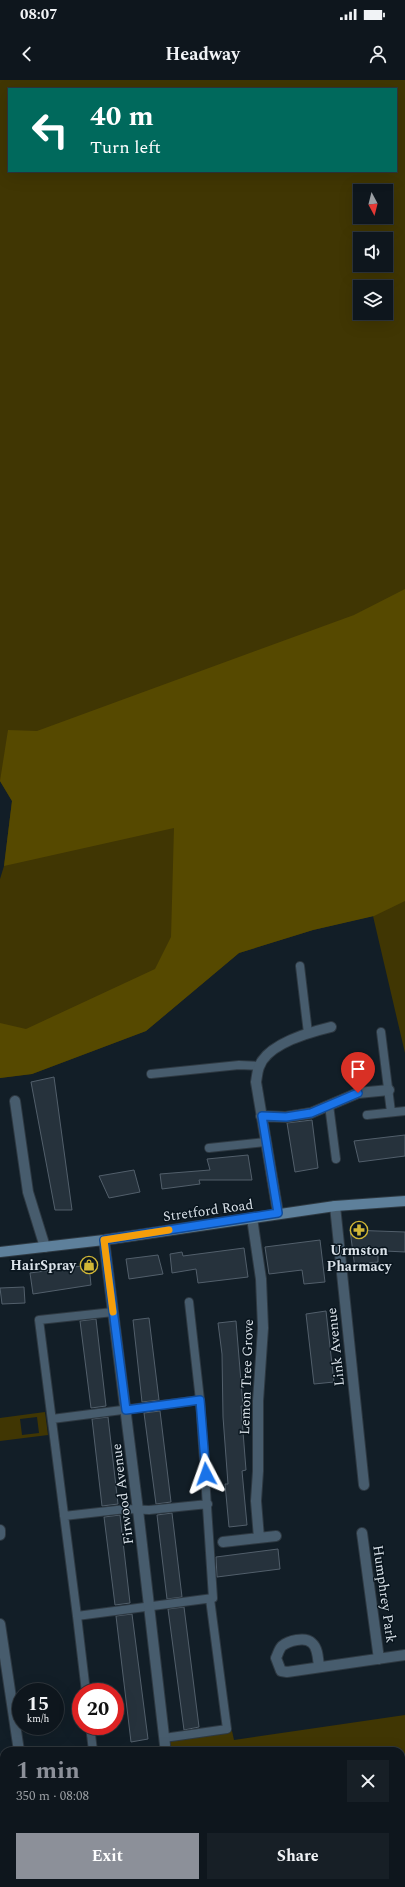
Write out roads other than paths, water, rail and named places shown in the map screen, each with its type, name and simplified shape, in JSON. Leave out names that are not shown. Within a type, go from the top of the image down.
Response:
[{"type":"main road","name":"Stretford Road","points":[[0,1252],[104,1240],[278,1213],[334,1206],[405,1201]]},
{"type":"street","points":[[278,1213],[256,1082],[259,1066],[269,1054],[281,1045],[308,1033],[331,1027]]},
{"type":"street","points":[[262,1116],[292,1116],[311,1113],[358,1093],[389,1090]]},
{"type":"street","points":[[15,1101],[28,1192],[45,1247]]},
{"type":"street","name":"Link Avenue","points":[[334,1206],[364,1485]]},
{"type":"street","name":"Lemon Tree Grove","points":[[252,1218],[261,1279],[263,1328],[258,1401],[258,1471],[256,1501],[259,1538]]},
{"type":"street","name":"Firwood Avenue","points":[[104,1240],[138,1510],[164,1742]]},
{"type":"street","points":[[0,1530],[0,1535]]},
{"type":"street","name":"Humphrey Park","points":[[362,1533],[379,1659]]},
{"type":"street","points":[[223,1542],[276,1536]]},
{"type":"street","points":[[0,1624],[18,1747]]},
{"type":"street","name":"Humphrey Park","points":[[319,1667],[405,1656]]},
{"type":"lane","points":[[300,966],[308,1033]]},
{"type":"lane","points":[[381,1032],[391,1112]]},
{"type":"lane","points":[[151,1074],[239,1065],[259,1066]]},
{"type":"lane","points":[[329,1105],[336,1159]]},
{"type":"lane","points":[[367,1115],[405,1111]]},
{"type":"lane","points":[[209,1148],[266,1142]]},
{"type":"lane","points":[[164,1742],[227,1729],[210,1599],[213,1598],[208,1504],[200,1400],[189,1302]]},
{"type":"lane","points":[[85,1683],[39,1320],[113,1312]]},
{"type":"lane","points":[[52,1419],[200,1400]]},
{"type":"lane","points":[[64,1516],[126,1509],[148,1510],[208,1504]]},
{"type":"lane","points":[[77,1616],[210,1599]]},
{"type":"lane","points":[[91,1735],[93,1747]]},
{"type":"place","name":"Urmston Pharmacy","points":[[359,1230]]},
{"type":"place","name":"HairSpray","points":[[89,1265]]}]
